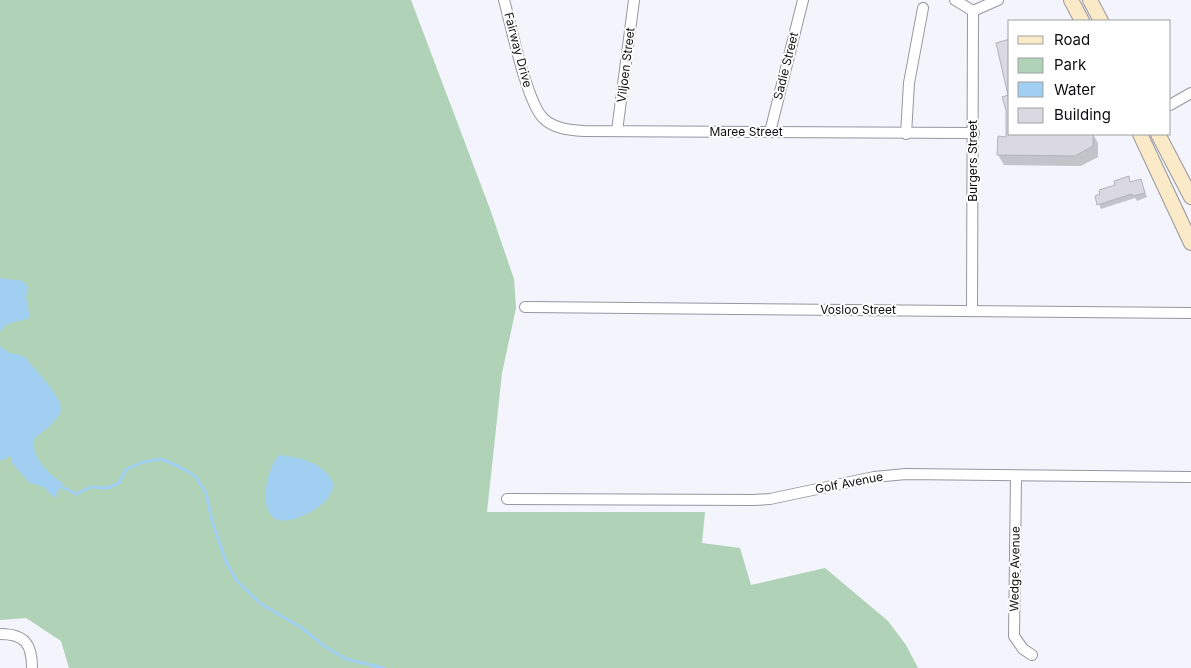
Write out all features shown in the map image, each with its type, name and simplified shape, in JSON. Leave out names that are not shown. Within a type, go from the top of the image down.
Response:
[{"type":"main road","points":[[1071,0],[1081,20]]},
{"type":"main road","points":[[1090,0],[1100,20]]},
{"type":"main road","points":[[1140,135],[1191,242]]},
{"type":"main road","points":[[1159,135],[1191,197]]},
{"type":"street","name":"Fairway Drive","points":[[504,0],[532,100]]},
{"type":"street","name":"Viljoen Street","points":[[617,131],[634,0]]},
{"type":"street","name":"Sadie Street","points":[[770,132],[802,0]]},
{"type":"street","points":[[955,0],[973,11],[998,0]]},
{"type":"street","points":[[906,134],[909,83],[923,8]]},
{"type":"street","name":"Burgers Street","points":[[972,311],[973,11]]},
{"type":"street","points":[[1171,104],[1191,93]]},
{"type":"street","name":"Maree Street","points":[[532,100],[543,118],[560,128],[584,131],[974,133]]},
{"type":"street","name":"Vosloo Street","points":[[525,308],[1191,313]]},
{"type":"street","name":"Golf Avenue","points":[[507,499],[754,500],[770,499],[884,476],[1191,477]]},
{"type":"street","name":"Wedge Avenue","points":[[1016,476],[1014,636],[1022,649],[1032,655]]},
{"type":"street","points":[[0,634],[15,635],[24,640],[30,649],[32,668]]},
{"type":"green space","points":[[0,0],[411,0],[490,209],[514,279],[516,308],[502,373],[487,512],[705,512],[702,543],[740,548],[751,585],[825,568],[888,621],[906,645],[918,668],[69,668],[61,641],[26,618],[0,620]]},
{"type":"water","points":[[0,278],[23,281],[28,287],[26,297],[30,318],[7,324],[0,332]]},
{"type":"water","points":[[0,346],[10,353],[24,356],[54,392],[61,407],[60,413],[48,428],[33,440],[36,453],[42,465],[63,483],[54,498],[44,487],[30,483],[12,463],[11,456],[0,461]]},
{"type":"water","points":[[279,455],[295,457],[319,466],[330,477],[334,485],[330,496],[312,511],[298,518],[284,521],[272,516],[267,509],[266,500],[268,479]]},
{"type":"building","points":[[1008,40],[1008,95],[996,43]]},
{"type":"building","points":[[1008,95],[1008,135],[1093,135],[1093,146],[1075,156],[997,155],[998,136],[1006,137],[1006,110],[1002,97]]},
{"type":"building","points":[[1129,176],[1130,182],[1141,179],[1145,193],[1133,196],[1132,194],[1097,205],[1095,196],[1100,194],[1099,190],[1115,185],[1114,181]]},
{"type":"waterway","points":[[58,485],[76,494],[91,487],[107,488],[119,483],[125,470],[143,462],[161,459],[178,466],[195,476],[206,493],[212,521],[226,562],[237,581],[261,604],[302,628],[324,646],[346,659],[384,668]]}]
